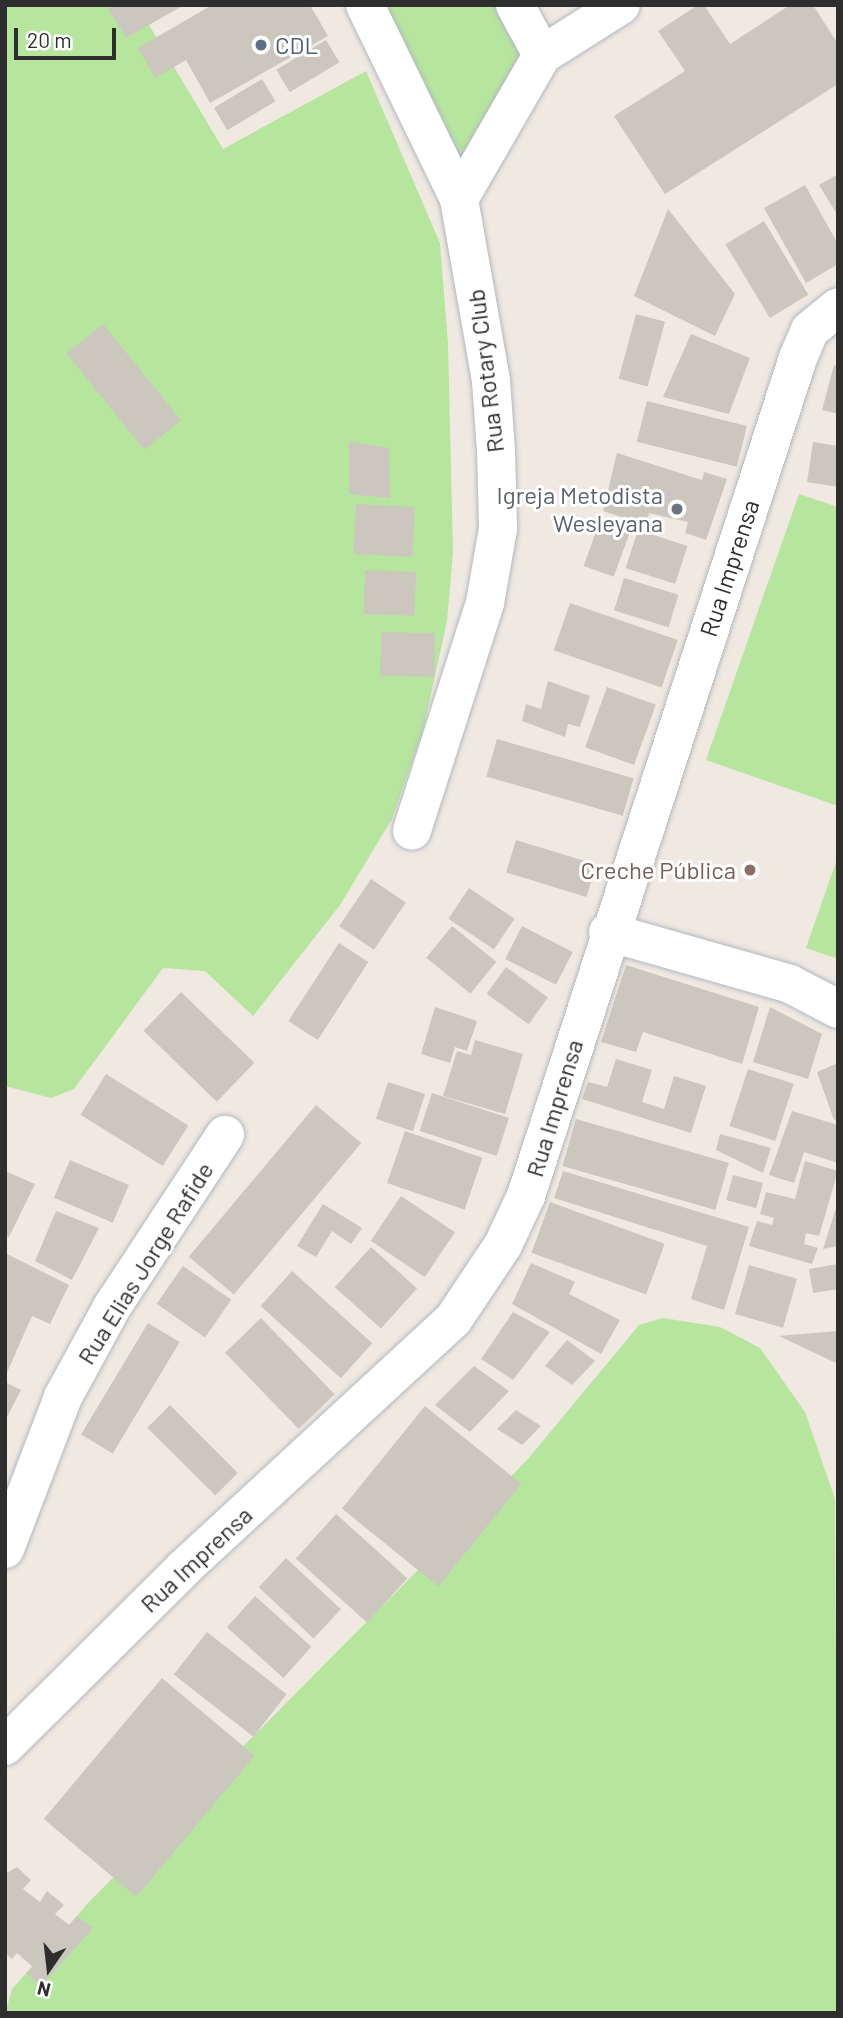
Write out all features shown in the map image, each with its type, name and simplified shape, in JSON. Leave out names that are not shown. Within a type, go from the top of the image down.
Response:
[{"type":"street","name":"Rua Rotary Club","points":[[365,5],[459,199],[491,381],[498,529],[485,603],[412,831]]},
{"type":"street","points":[[515,5],[542,55]]},
{"type":"street","points":[[459,199],[542,55],[621,5]]},
{"type":"street","name":"Rua Imprensa","points":[[5,1745],[184,1568],[432,1340],[479,1287],[526,1196],[608,932],[798,358],[810,330],[838,307]]},
{"type":"street","points":[[608,932],[790,984],[838,1009]]},
{"type":"street","name":"Rua Elias Jorge Rafide","points":[[5,1549],[63,1397],[112,1307],[225,1135]]},
{"type":"green space","points":[[5,5],[137,5],[223,149],[366,71],[440,243],[448,344],[453,552],[447,621],[423,730],[392,819],[340,905],[253,1016],[205,971],[163,968],[74,1089],[51,1098],[5,1086]]},
{"type":"green space","points":[[371,5],[507,5],[533,54],[459,186]]},
{"type":"green space","points":[[799,494],[838,507],[838,806],[706,760]]},
{"type":"green space","points":[[838,856],[838,959],[806,948]]},
{"type":"green space","points":[[663,1318],[720,1327],[760,1348],[805,1412],[835,1499],[838,2013],[5,2013],[12,1989],[90,1901],[528,1459],[639,1325]]},
{"type":"building","points":[[106,5],[184,5],[126,38]]},
{"type":"building","points":[[212,5],[310,5],[328,36],[210,103],[186,60],[155,78],[138,48]]},
{"type":"building","points":[[698,5],[704,5],[730,44],[790,5],[813,5],[838,44],[838,84],[665,194],[614,116],[685,71],[658,31]]},
{"type":"building","points":[[326,40],[339,62],[290,92],[276,70]]},
{"type":"building","points":[[262,79],[275,101],[227,130],[214,108]]},
{"type":"building","points":[[838,174],[838,216],[819,185]]},
{"type":"building","points":[[805,185],[838,244],[838,264],[806,283],[764,208]]},
{"type":"building","points":[[668,209],[735,294],[715,336],[634,296]]},
{"type":"building","points":[[764,221],[808,295],[770,318],[725,244]]},
{"type":"building","points":[[636,314],[665,322],[648,386],[619,379]]},
{"type":"building","points":[[103,324],[181,420],[145,450],[66,354]]},
{"type":"building","points":[[691,334],[750,358],[729,414],[663,397]]},
{"type":"building","points":[[834,365],[838,366],[838,414],[822,410]]},
{"type":"building","points":[[647,401],[747,426],[737,467],[637,442]]},
{"type":"building","points":[[349,441],[389,448],[390,498],[349,494]]},
{"type":"building","points":[[813,442],[838,446],[838,487],[807,482]]},
{"type":"building","points":[[617,453],[702,480],[704,472],[727,479],[706,540],[685,533],[688,522],[649,513],[646,525],[603,511]]},
{"type":"building","points":[[356,504],[415,507],[412,557],[353,554]]},
{"type":"building","points":[[601,518],[631,529],[614,577],[584,566]]},
{"type":"building","points":[[638,530],[687,546],[675,584],[626,568]]},
{"type":"building","points":[[365,570],[416,572],[414,616],[363,614]]},
{"type":"building","points":[[624,578],[679,595],[669,627],[614,611]]},
{"type":"building","points":[[570,603],[678,640],[662,687],[554,650]]},
{"type":"building","points":[[381,632],[435,633],[434,677],[380,676]]},
{"type":"building","points":[[548,681],[590,696],[580,727],[568,724],[565,737],[522,721],[526,704],[541,709]]},
{"type":"building","points":[[607,687],[656,705],[634,765],[585,747]]},
{"type":"building","points":[[497,739],[633,778],[623,816],[486,776]]},
{"type":"building","points":[[516,840],[596,865],[586,897],[506,873]]},
{"type":"building","points":[[371,879],[406,902],[374,950],[339,926]]},
{"type":"building","points":[[469,888],[515,919],[494,949],[448,919]]},
{"type":"building","points":[[452,926],[496,962],[470,994],[426,958]]},
{"type":"building","points":[[522,926],[573,952],[556,985],[505,959]]},
{"type":"building","points":[[339,943],[368,962],[318,1040],[288,1021]]},
{"type":"building","points":[[626,965],[759,1007],[742,1064],[643,1032],[636,1052],[601,1042]]},
{"type":"building","points":[[506,967],[548,998],[529,1024],[487,994]]},
{"type":"building","points":[[181,992],[254,1063],[217,1102],[143,1031]]},
{"type":"building","points":[[435,1007],[477,1021],[467,1051],[455,1047],[450,1063],[421,1054]]},
{"type":"building","points":[[770,1007],[822,1034],[808,1079],[753,1062]]},
{"type":"building","points":[[475,1040],[523,1054],[505,1114],[443,1096],[457,1051],[471,1055]]},
{"type":"building","points":[[616,1059],[652,1070],[642,1102],[664,1109],[674,1076],[706,1086],[691,1133],[582,1099],[588,1082],[607,1087]]},
{"type":"building","points":[[838,1063],[838,1119],[834,1120],[817,1072]]},
{"type":"building","points":[[748,1069],[794,1084],[775,1141],[729,1126]]},
{"type":"building","points":[[106,1074],[188,1125],[163,1166],[81,1115]]},
{"type":"building","points":[[388,1082],[425,1094],[413,1131],[376,1119]]},
{"type":"building","points":[[432,1093],[509,1118],[497,1156],[420,1131]]},
{"type":"building","points":[[316,1105],[361,1143],[234,1295],[189,1257]]},
{"type":"building","points":[[792,1111],[838,1125],[838,1163],[804,1152],[794,1183],[769,1175]]},
{"type":"building","points":[[576,1119],[729,1163],[715,1210],[562,1166]]},
{"type":"building","points":[[405,1131],[483,1158],[465,1210],[387,1183]]},
{"type":"building","points":[[720,1134],[771,1148],[763,1173],[716,1150]]},
{"type":"building","points":[[70,1160],[129,1185],[113,1223],[54,1198]]},
{"type":"building","points":[[805,1161],[838,1171],[819,1236],[806,1233],[804,1244],[818,1248],[812,1264],[749,1246],[757,1221],[772,1225],[774,1218],[760,1214],[766,1192],[795,1199]]},
{"type":"building","points":[[5,1171],[35,1184],[9,1237],[5,1235]]},
{"type":"building","points":[[563,1171],[749,1227],[724,1310],[691,1299],[707,1246],[554,1198]]},
{"type":"building","points":[[733,1175],[763,1183],[756,1208],[726,1200]]},
{"type":"building","points":[[401,1196],[455,1232],[425,1277],[371,1241]]},
{"type":"building","points":[[550,1202],[665,1244],[646,1294],[532,1253]]},
{"type":"building","points":[[323,1204],[362,1228],[351,1244],[332,1231],[316,1257],[297,1246]]},
{"type":"building","points":[[837,1205],[838,1246],[823,1249]]},
{"type":"building","points":[[56,1211],[99,1228],[72,1280],[35,1261]]},
{"type":"building","points":[[371,1247],[417,1288],[381,1329],[335,1287]]},
{"type":"building","points":[[5,1253],[69,1285],[50,1324],[32,1316],[5,1377]]},
{"type":"building","points":[[531,1263],[575,1282],[569,1294],[620,1320],[601,1354],[512,1304]]},
{"type":"building","points":[[838,1264],[838,1289],[813,1293],[809,1269]]},
{"type":"building","points":[[749,1265],[797,1279],[783,1328],[735,1314]]},
{"type":"building","points":[[183,1266],[231,1300],[205,1338],[157,1304]]},
{"type":"building","points":[[292,1271],[372,1343],[341,1378],[261,1306]]},
{"type":"building","points":[[513,1312],[550,1332],[513,1380],[481,1359]]},
{"type":"building","points":[[261,1318],[335,1394],[299,1429],[225,1353]]},
{"type":"building","points":[[148,1323],[180,1342],[113,1453],[81,1434]]},
{"type":"building","points":[[838,1331],[838,1364],[779,1336]]},
{"type":"building","points":[[567,1340],[595,1361],[572,1385],[545,1366]]},
{"type":"building","points":[[474,1366],[509,1391],[470,1432],[435,1405]]},
{"type":"building","points":[[5,1382],[21,1390],[5,1421]]},
{"type":"building","points":[[170,1405],[238,1473],[215,1496],[147,1428]]},
{"type":"building","points":[[425,1406],[521,1484],[438,1587],[342,1509]]},
{"type":"building","points":[[516,1410],[541,1426],[522,1445],[497,1429]]},
{"type":"building","points":[[336,1514],[407,1578],[367,1623],[296,1559]]},
{"type":"building","points":[[286,1558],[341,1609],[314,1638],[259,1587]]},
{"type":"building","points":[[255,1596],[311,1647],[283,1678],[227,1627]]},
{"type":"building","points":[[207,1632],[287,1694],[253,1737],[174,1675]]},
{"type":"building","points":[[162,1678],[255,1756],[136,1897],[44,1819]]},
{"type":"building","points":[[17,1867],[31,1880],[23,1889],[40,1902],[47,1891],[64,1905],[55,1914],[69,1925],[77,1916],[93,1928],[41,1986],[26,1973],[33,1967],[17,1953],[12,1959],[5,1953],[5,1874]]},
{"type":"place","name":"CDL","points":[[261,45]]},
{"type":"place","name":"Igreja Metodista Wesleyana","points":[[677,509]]},
{"type":"place","name":"Creche Pública","points":[[750,870]]}]
